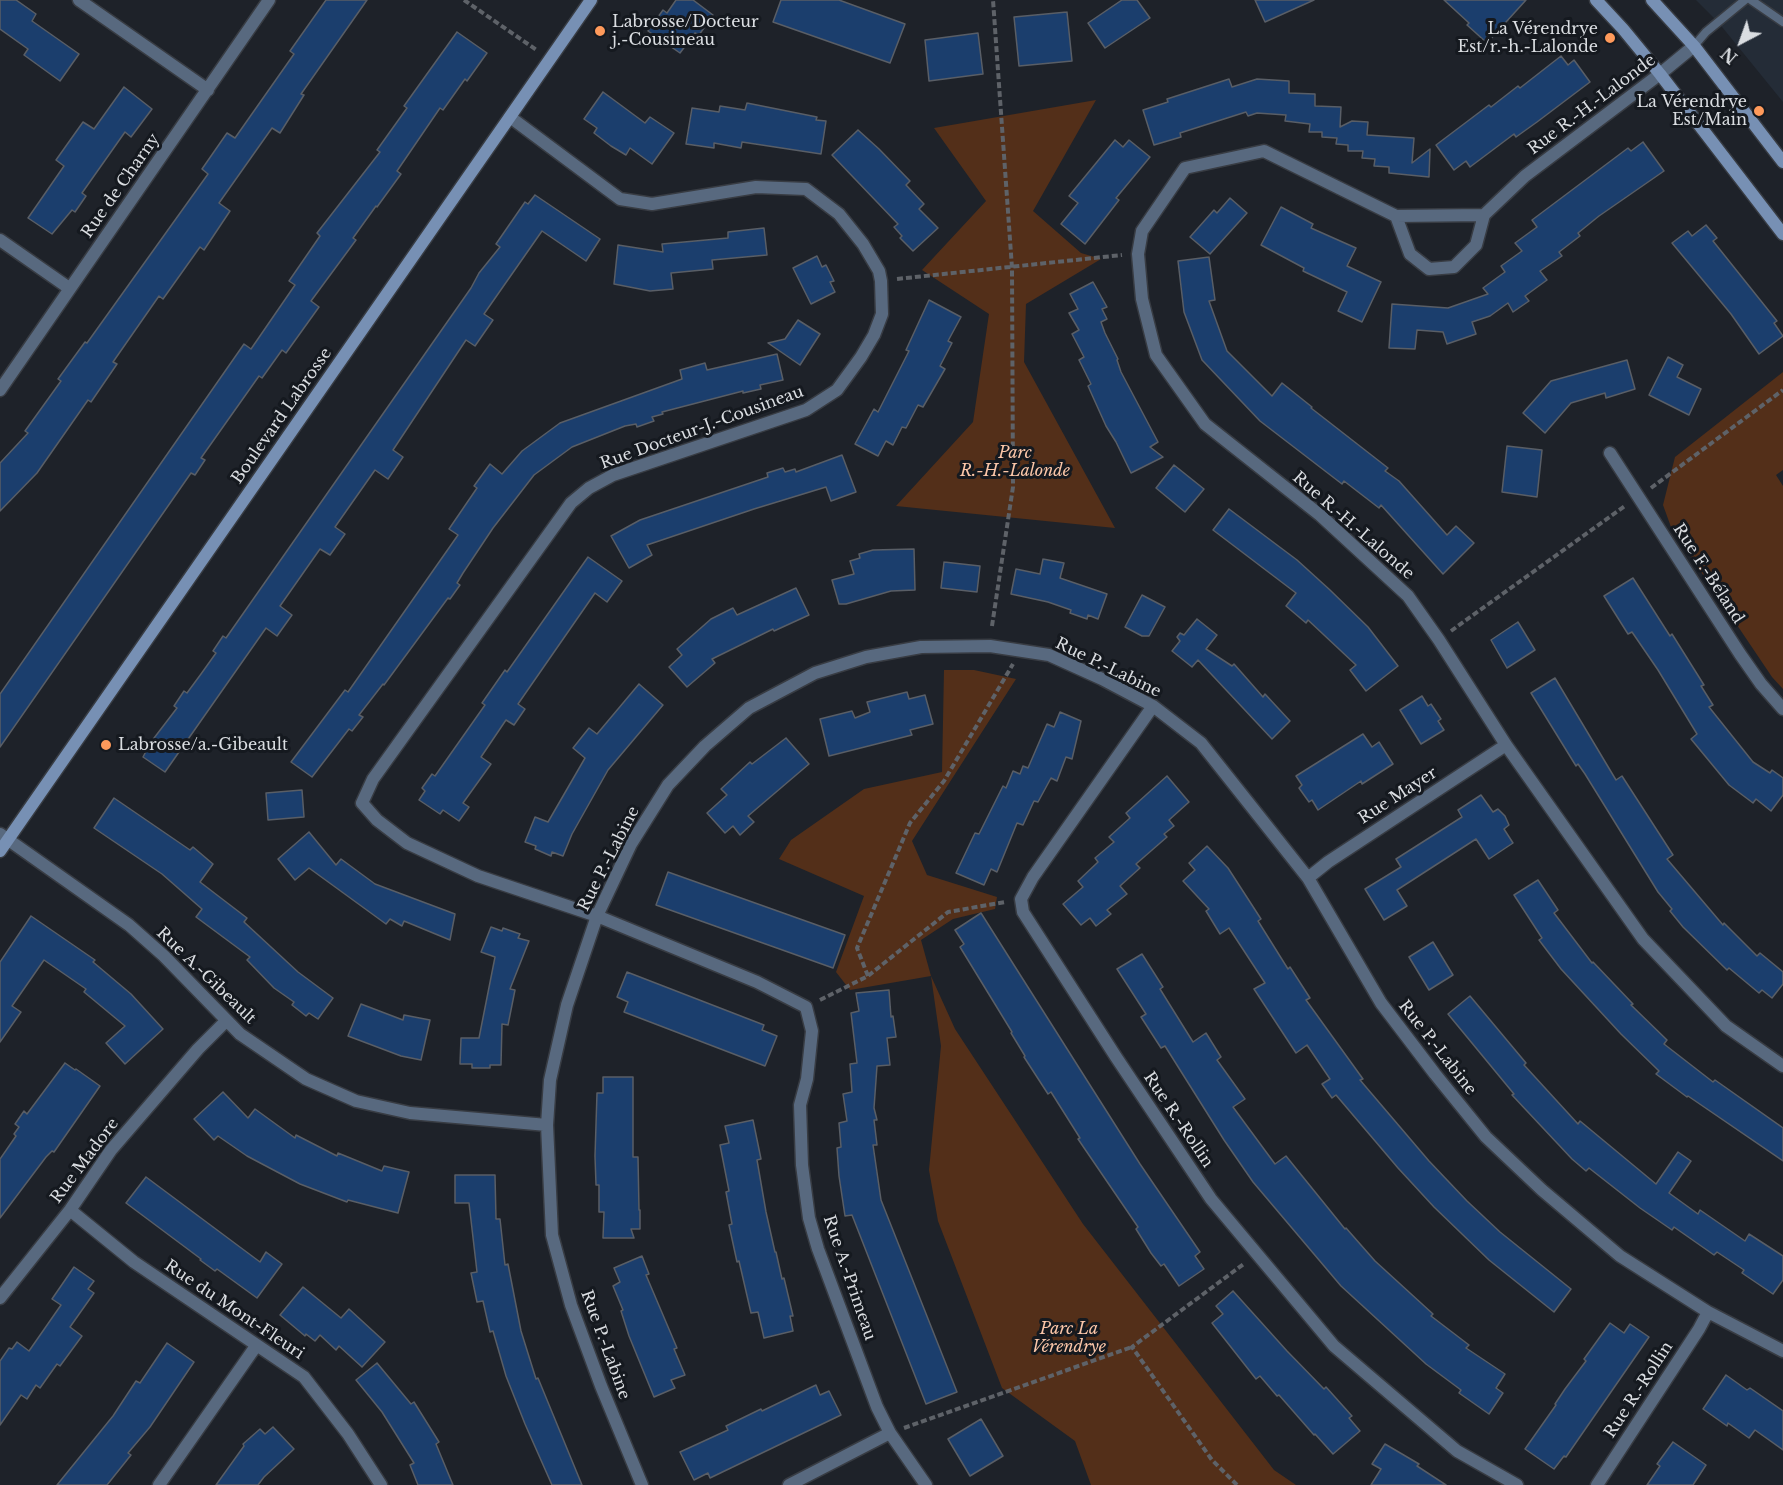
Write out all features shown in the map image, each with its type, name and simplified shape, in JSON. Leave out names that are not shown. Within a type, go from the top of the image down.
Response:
[{"type":"main road","name":"Boulevard Labrosse","points":[[0,851],[4,837],[591,0]]},
{"type":"main road","points":[[1596,0],[1660,74],[1783,234]]},
{"type":"main road","points":[[1652,0],[1694,46],[1783,162]]},
{"type":"street","points":[[79,0],[208,90]]},
{"type":"street","name":"Rue de Charny","points":[[0,390],[269,0]]},
{"type":"street","name":"Rue R.-H.-Lalonde","points":[[1694,46],[1525,176],[1484,215],[1396,216],[1264,151],[1185,168],[1142,231],[1138,254],[1142,299],[1156,355],[1205,424],[1320,515],[1408,596],[1506,745],[1643,939],[1726,1026],[1783,1065]]},
{"type":"street","name":"Rue Docteur-J.-Cousineau","points":[[510,117],[620,199],[652,204],[756,187],[806,189],[845,221],[863,244],[879,271],[881,281],[882,314],[874,335],[837,390],[806,410],[613,475],[589,488],[571,503],[373,779],[362,803],[377,820],[407,843],[478,876],[597,916]]},
{"type":"street","points":[[1396,216],[1410,254],[1429,269],[1454,267],[1476,245],[1484,215]]},
{"type":"street","points":[[0,240],[69,288]]},
{"type":"street","name":"Rue F.-Béland","points":[[1610,453],[1740,654],[1761,684],[1783,709]]},
{"type":"street","name":"Rue P.-Labine","points":[[642,1485],[601,1386],[571,1305],[552,1235],[547,1125],[550,1080],[567,1005],[597,916],[631,844],[668,785],[705,746],[749,708],[814,674],[866,657],[921,647],[990,646],[1049,656],[1102,679],[1154,706],[1201,743],[1308,878],[1381,1003],[1486,1137],[1542,1190],[1620,1256],[1708,1312],[1783,1351]]},
{"type":"street","points":[[1021,899],[1033,877],[1154,706]]},
{"type":"street","name":"Rue Mayer","points":[[1308,878],[1328,862],[1506,745]]},
{"type":"street","name":"Rue A.-Gibeault","points":[[4,837],[129,925],[164,956],[240,1034],[306,1079],[356,1101],[410,1113],[547,1125]]},
{"type":"street","name":"Rue R.-Rollin","points":[[1021,899],[1023,912],[1211,1199],[1334,1346],[1457,1450],[1517,1485]]},
{"type":"street","points":[[597,916],[757,982],[806,1007]]},
{"type":"street","name":"Rue A.-Primeau","points":[[806,1007],[812,1031],[807,1079],[800,1105],[802,1165],[809,1218],[818,1249],[877,1407],[890,1433],[926,1485]]},
{"type":"street","name":"Rue Madore","points":[[0,1298],[70,1210],[111,1150],[198,1049],[226,1021]]},
{"type":"street","name":"Rue du Mont-Fleuri","points":[[70,1210],[134,1262],[304,1377],[348,1434],[381,1485]]},
{"type":"street","name":"Rue R.-Rollin","points":[[1597,1485],[1708,1312]]},
{"type":"street","points":[[159,1485],[256,1346]]},
{"type":"street","points":[[789,1485],[890,1433]]},
{"type":"lane","points":[[1694,46],[1706,32],[1745,0]]},
{"type":"lane","points":[[1751,0],[1783,21]]},
{"type":"path","points":[[464,0],[550,59]]},
{"type":"path","points":[[992,626],[1013,487],[1012,268],[993,0]]},
{"type":"path","points":[[881,281],[1138,254]]},
{"type":"path","points":[[1439,640],[1783,390]]},
{"type":"path","points":[[867,976],[857,948],[909,823],[944,780],[1021,651]]},
{"type":"path","points":[[806,1007],[867,976],[948,912],[1021,899]]},
{"type":"path","points":[[890,1433],[1132,1347],[1257,1253]]},
{"type":"path","points":[[1132,1347],[1212,1460],[1237,1485]]},
{"type":"shaded area","points":[[1696,0],[1783,0],[1783,102],[1718,22]]},
{"type":"green space","name":"Parc R.-H.-Lalonde","points":[[1096,100],[1033,211],[1081,253],[1101,259],[1026,304],[1024,362],[1115,528],[896,506],[973,422],[989,314],[922,270],[986,201],[934,128]]},
{"type":"green space","points":[[1783,372],[1783,470],[1776,475],[1783,486],[1783,689],[1772,677],[1671,527],[1663,505],[1675,457]]},
{"type":"green space","points":[[944,670],[974,670],[1016,679],[912,841],[927,875],[997,897],[995,909],[953,919],[921,940],[931,976],[850,990],[836,972],[864,896],[779,859],[791,840],[864,789],[942,772]]},
{"type":"green space","name":"Parc La Vérendrye","points":[[931,976],[955,1029],[1083,1224],[1274,1470],[1296,1485],[1091,1485],[1075,1441],[1002,1388],[938,1221],[929,1170],[941,1046]]},
{"type":"building","points":[[0,0],[16,0],[36,14],[32,21],[79,54],[60,81],[24,55],[28,49],[0,29]]},
{"type":"building","points":[[326,0],[367,0],[301,94],[304,95],[280,133],[272,128],[219,203],[230,211],[204,250],[200,247],[163,299],[159,296],[113,362],[117,364],[91,402],[88,400],[37,473],[0,511],[0,463],[28,433],[25,431],[61,381],[58,379],[85,342],[87,343],[208,174],[202,169],[227,133],[235,138],[294,54],[290,51]]},
{"type":"building","points":[[676,0],[693,0],[713,15],[699,35],[695,33],[680,53],[648,31],[663,10],[667,13]]},
{"type":"building","points":[[781,0],[839,0],[905,24],[890,63],[773,22]]},
{"type":"building","points":[[1122,0],[1137,0],[1150,18],[1105,48],[1088,23]]},
{"type":"building","points":[[1255,0],[1314,0],[1265,22]]},
{"type":"building","points":[[1444,0],[1526,0],[1487,43]]},
{"type":"building","points":[[1067,12],[1072,61],[1019,66],[1014,17]]},
{"type":"building","points":[[457,32],[487,53],[443,110],[440,108],[397,171],[401,174],[353,238],[356,240],[311,301],[319,307],[286,353],[282,350],[262,378],[259,376],[201,458],[205,460],[195,475],[191,473],[0,747],[0,694],[244,344],[251,349],[295,285],[289,281],[320,236],[317,233],[380,152],[377,150],[407,108],[404,106]]},
{"type":"building","points":[[978,33],[983,74],[929,81],[925,40]]},
{"type":"building","points":[[1561,56],[1568,65],[1574,60],[1590,82],[1516,137],[1514,134],[1470,167],[1466,161],[1454,170],[1436,145],[1489,105],[1491,107],[1518,86],[1520,88]]},
{"type":"building","points":[[1229,79],[1232,87],[1257,79],[1289,81],[1289,93],[1315,94],[1315,106],[1341,107],[1340,127],[1352,121],[1368,122],[1367,135],[1414,138],[1412,163],[1430,149],[1429,177],[1389,173],[1389,167],[1374,166],[1375,159],[1362,158],[1363,151],[1348,151],[1348,145],[1336,144],[1337,138],[1322,137],[1322,132],[1309,132],[1310,124],[1285,121],[1286,115],[1257,113],[1248,116],[1246,112],[1180,133],[1181,137],[1154,145],[1143,110],[1168,102],[1167,99]]},
{"type":"building","points":[[124,87],[152,109],[131,137],[125,132],[82,193],[86,196],[75,212],[72,210],[52,234],[28,218],[64,166],[56,160],[83,122],[94,129]]},
{"type":"building","points":[[603,92],[645,123],[650,117],[674,133],[652,164],[630,148],[626,155],[611,146],[594,133],[597,128],[584,119]]},
{"type":"building","points":[[747,103],[817,117],[816,120],[826,121],[821,154],[742,142],[741,148],[714,143],[714,148],[686,144],[692,108],[719,112],[720,106],[745,110]]},
{"type":"building","points":[[858,130],[910,181],[906,185],[924,204],[919,209],[938,228],[913,251],[900,238],[902,236],[894,227],[898,224],[832,155]]},
{"type":"building","points":[[1115,140],[1123,147],[1129,140],[1150,157],[1116,198],[1119,200],[1085,244],[1061,224],[1078,203],[1069,196]]},
{"type":"building","points":[[1643,142],[1664,171],[1578,233],[1580,236],[1559,252],[1562,256],[1540,271],[1547,280],[1525,296],[1529,301],[1513,312],[1508,303],[1490,316],[1472,322],[1476,334],[1447,344],[1443,332],[1417,330],[1415,349],[1389,348],[1392,304],[1448,308],[1488,294],[1483,288],[1505,272],[1501,266],[1522,251],[1515,243],[1537,227],[1532,220],[1628,148],[1631,151]]},
{"type":"building","points":[[535,195],[600,239],[586,261],[542,231],[484,314],[493,320],[475,346],[466,340],[393,450],[403,457],[388,479],[375,470],[335,527],[345,534],[330,555],[320,549],[280,606],[292,615],[277,636],[266,628],[165,772],[143,757],[151,742],[177,708],[174,706],[184,691],[187,693],[216,653],[213,651],[223,636],[226,638],[471,288],[479,273],[500,247],[496,244],[525,202],[528,204]]},
{"type":"building","points":[[1230,198],[1247,213],[1210,254],[1190,237],[1214,210],[1217,213]]},
{"type":"building","points":[[1281,207],[1313,224],[1311,228],[1356,248],[1347,266],[1381,282],[1362,322],[1338,311],[1347,292],[1303,271],[1304,268],[1261,245]]},
{"type":"building","points":[[1706,225],[1717,238],[1713,241],[1777,321],[1774,323],[1783,336],[1759,354],[1731,314],[1672,243],[1688,231],[1692,236]]},
{"type":"building","points":[[764,228],[767,255],[712,260],[713,269],[671,273],[673,289],[650,291],[614,284],[618,245],[663,252],[662,244],[728,238],[728,232]]},
{"type":"building","points":[[817,256],[822,267],[826,265],[834,281],[830,282],[835,292],[811,304],[793,268]]},
{"type":"building","points":[[1209,257],[1215,300],[1209,301],[1227,351],[1272,396],[1282,383],[1388,468],[1385,471],[1399,481],[1447,535],[1456,526],[1474,543],[1443,574],[1381,505],[1379,508],[1344,481],[1342,484],[1260,421],[1202,360],[1184,312],[1178,261]]},
{"type":"building","points":[[1093,282],[1107,307],[1102,309],[1107,319],[1101,322],[1105,333],[1118,359],[1121,372],[1158,442],[1150,447],[1163,457],[1131,473],[1088,386],[1091,384],[1079,360],[1084,357],[1072,334],[1079,330],[1069,313],[1078,309],[1070,294]]},
{"type":"building","points":[[929,300],[961,317],[948,341],[952,343],[940,366],[945,369],[923,407],[918,405],[906,428],[902,427],[893,445],[886,441],[878,456],[855,444],[874,409],[878,412],[909,351],[906,350]]},
{"type":"building","points":[[798,320],[820,334],[800,365],[768,343],[785,339]]},
{"type":"building","points":[[777,354],[783,380],[760,385],[761,389],[743,393],[743,391],[662,412],[663,414],[652,417],[654,421],[637,427],[636,424],[625,426],[572,447],[534,475],[493,528],[463,573],[457,583],[460,585],[450,599],[448,598],[359,715],[363,717],[352,731],[349,729],[312,777],[291,762],[345,690],[348,692],[458,535],[449,529],[477,488],[474,486],[490,464],[502,474],[522,451],[560,423],[682,379],[680,370],[705,363],[707,370]]},
{"type":"building","points":[[1668,357],[1683,365],[1677,377],[1701,389],[1689,415],[1649,395]]},
{"type":"building","points":[[1627,360],[1635,389],[1606,398],[1605,393],[1571,403],[1545,433],[1523,413],[1551,381]]},
{"type":"building","points":[[1507,446],[1542,450],[1537,497],[1502,492]]},
{"type":"building","points":[[842,455],[856,492],[831,501],[826,487],[754,509],[647,545],[652,555],[629,568],[611,536],[640,520],[768,477],[767,473],[783,468],[785,472],[795,469],[796,472]]},
{"type":"building","points":[[1174,465],[1204,489],[1185,512],[1156,488]]},
{"type":"building","points":[[1229,509],[1297,560],[1330,590],[1368,627],[1398,666],[1366,691],[1350,670],[1356,665],[1308,620],[1306,623],[1286,606],[1296,593],[1213,530]]},
{"type":"building","points":[[914,549],[915,590],[891,591],[839,604],[832,580],[854,574],[850,561],[860,558],[859,554],[873,550]]},
{"type":"building","points":[[588,557],[622,581],[607,602],[595,593],[518,704],[525,709],[514,725],[506,720],[481,757],[491,764],[463,803],[469,807],[459,821],[443,810],[440,814],[419,800],[425,791],[422,788],[432,774],[435,776],[485,705],[482,703],[505,670],[507,672]]},
{"type":"building","points":[[1043,559],[1064,563],[1060,578],[1107,594],[1098,619],[1088,615],[1087,619],[1070,613],[1071,610],[1048,602],[1011,594],[1016,569],[1040,574]]},
{"type":"building","points":[[944,562],[980,566],[977,592],[941,588]]},
{"type":"building","points":[[1633,578],[1704,685],[1701,686],[1713,705],[1709,707],[1753,762],[1770,773],[1772,770],[1783,778],[1783,795],[1771,811],[1756,799],[1753,803],[1729,785],[1691,739],[1697,734],[1658,670],[1632,632],[1628,634],[1604,596]]},
{"type":"building","points":[[796,588],[809,615],[774,631],[773,629],[712,659],[715,663],[687,687],[669,667],[682,655],[677,649],[711,619],[733,608],[737,615]]},
{"type":"building","points":[[1142,595],[1165,607],[1149,636],[1142,636],[1125,627]]},
{"type":"building","points":[[1197,619],[1217,635],[1206,649],[1232,666],[1234,664],[1263,697],[1265,694],[1290,721],[1272,739],[1198,660],[1192,667],[1172,651],[1180,641],[1177,637],[1180,633],[1184,635]]},
{"type":"building","points":[[1518,622],[1535,650],[1507,668],[1491,640]]},
{"type":"building","points":[[1555,678],[1616,780],[1622,776],[1673,855],[1667,859],[1723,925],[1724,923],[1757,956],[1760,953],[1783,972],[1783,984],[1772,998],[1762,990],[1759,993],[1729,968],[1727,970],[1670,911],[1672,909],[1658,892],[1585,774],[1578,764],[1576,766],[1531,693]]},
{"type":"building","points":[[639,684],[663,705],[608,770],[572,834],[563,856],[552,852],[551,856],[535,849],[536,846],[525,842],[535,817],[548,822],[585,758],[573,748],[589,728],[597,734]]},
{"type":"building","points":[[907,692],[909,699],[925,695],[933,724],[910,730],[912,735],[829,756],[820,719],[852,711],[855,718],[870,712],[867,702]]},
{"type":"building","points":[[1422,696],[1428,706],[1431,704],[1441,719],[1438,721],[1444,730],[1421,744],[1400,710]]},
{"type":"building","points":[[1060,712],[1081,721],[1072,759],[1066,757],[1057,781],[1051,778],[1038,802],[1034,801],[1023,825],[1017,823],[997,872],[991,869],[984,885],[956,873],[975,833],[979,834],[1003,786],[1006,788],[1013,771],[1020,774],[1023,766],[1028,768],[1047,724],[1054,727]]},
{"type":"building","points":[[1363,734],[1372,747],[1379,742],[1393,764],[1362,784],[1361,781],[1318,810],[1312,800],[1309,802],[1299,788],[1302,785],[1296,776]]},
{"type":"building","points":[[786,738],[809,764],[748,816],[754,822],[740,835],[733,826],[725,833],[707,813],[727,795],[721,789],[750,762],[752,764]]},
{"type":"building","points":[[1167,776],[1189,802],[1169,820],[1174,826],[1164,834],[1167,837],[1136,864],[1140,868],[1120,886],[1127,894],[1107,910],[1111,914],[1096,926],[1090,918],[1081,925],[1063,904],[1083,887],[1078,881],[1098,862],[1095,858],[1114,842],[1109,837],[1130,818],[1126,813]]},
{"type":"building","points":[[302,790],[304,817],[268,820],[266,793]]},
{"type":"building","points":[[1481,795],[1493,812],[1498,809],[1505,816],[1509,825],[1504,829],[1513,843],[1489,859],[1476,839],[1397,890],[1407,906],[1384,920],[1365,889],[1401,867],[1396,859],[1462,817],[1458,810]]},
{"type":"building","points":[[114,798],[190,850],[193,847],[213,864],[200,882],[247,918],[244,922],[298,972],[333,998],[318,1019],[309,1013],[306,1016],[292,1005],[294,1002],[274,988],[247,960],[250,957],[196,917],[202,909],[162,874],[94,828]]},
{"type":"building","points":[[309,832],[336,865],[341,859],[375,884],[455,914],[450,940],[404,921],[402,926],[390,919],[386,924],[309,868],[295,880],[278,859]]},
{"type":"building","points":[[1207,846],[1228,868],[1261,919],[1258,921],[1288,969],[1290,967],[1310,998],[1306,1000],[1363,1079],[1360,1080],[1429,1161],[1467,1201],[1500,1232],[1571,1289],[1554,1312],[1489,1260],[1434,1207],[1336,1095],[1332,1098],[1322,1084],[1330,1079],[1307,1045],[1296,1053],[1254,989],[1265,983],[1229,928],[1220,934],[1206,911],[1209,909],[1183,881],[1195,870],[1189,863]]},
{"type":"building","points":[[668,872],[845,935],[833,968],[656,905]]},
{"type":"building","points":[[1538,880],[1558,910],[1554,913],[1592,963],[1667,1040],[1664,1044],[1713,1082],[1715,1080],[1783,1128],[1783,1161],[1656,1074],[1659,1071],[1561,969],[1539,940],[1542,938],[1514,895]]},
{"type":"building","points":[[981,913],[1140,1164],[1200,1252],[1195,1256],[1204,1269],[1179,1286],[1164,1264],[1161,1266],[1151,1253],[1136,1229],[1138,1227],[1078,1139],[1080,1138],[1051,1092],[1048,1094],[1024,1057],[1012,1032],[960,947],[964,944],[955,930]]},
{"type":"building","points":[[31,916],[95,960],[93,962],[131,994],[163,1029],[125,1064],[106,1043],[125,1026],[84,992],[86,989],[44,960],[12,1006],[21,1012],[0,1042],[0,962]]},
{"type":"building","points":[[491,927],[502,931],[503,928],[520,934],[518,938],[529,941],[510,989],[515,990],[508,1025],[502,1024],[501,1065],[490,1065],[490,1068],[472,1068],[472,1064],[460,1064],[461,1038],[479,1038],[495,957],[481,952]]},
{"type":"building","points":[[1433,942],[1453,975],[1429,990],[1409,957]]},
{"type":"building","points":[[1142,954],[1163,987],[1160,989],[1193,1042],[1206,1033],[1221,1057],[1217,1060],[1245,1099],[1233,1107],[1275,1164],[1286,1156],[1345,1229],[1375,1261],[1433,1314],[1431,1316],[1469,1345],[1466,1348],[1505,1374],[1496,1388],[1503,1393],[1489,1414],[1459,1393],[1461,1390],[1426,1364],[1341,1286],[1253,1182],[1165,1046],[1161,1048],[1141,1017],[1146,1014],[1117,969]]},
{"type":"building","points":[[627,972],[764,1025],[762,1030],[777,1036],[765,1066],[624,1012],[628,1002],[617,997]]},
{"type":"building","points":[[889,990],[891,1017],[893,1016],[896,1037],[887,1038],[890,1065],[877,1066],[874,1108],[877,1120],[874,1120],[877,1145],[873,1145],[881,1200],[957,1392],[926,1404],[852,1215],[845,1216],[839,1176],[837,1148],[841,1147],[839,1123],[847,1121],[843,1094],[852,1092],[850,1064],[857,1063],[851,1013],[859,1011],[856,993]]},
{"type":"building","points":[[1470,996],[1526,1063],[1524,1065],[1578,1124],[1580,1121],[1656,1184],[1678,1152],[1691,1161],[1669,1193],[1698,1214],[1700,1210],[1745,1241],[1749,1234],[1783,1256],[1783,1280],[1773,1294],[1742,1273],[1744,1270],[1717,1252],[1714,1255],[1674,1227],[1672,1230],[1589,1168],[1586,1171],[1572,1159],[1512,1095],[1514,1094],[1448,1014]]},
{"type":"building","points":[[361,1004],[403,1020],[404,1015],[430,1020],[421,1060],[401,1056],[348,1036]]},
{"type":"building","points":[[65,1063],[100,1086],[54,1152],[52,1151],[46,1157],[0,1218],[0,1159],[16,1136],[14,1134],[19,1127],[15,1124],[24,1111],[27,1114]]},
{"type":"building","points":[[603,1077],[633,1077],[633,1157],[638,1157],[640,1210],[640,1229],[631,1229],[634,1238],[603,1238],[604,1212],[599,1212],[599,1185],[596,1185],[595,1156],[597,1093],[603,1093]]},
{"type":"building","points":[[223,1092],[248,1118],[255,1109],[295,1138],[296,1135],[337,1156],[338,1153],[382,1171],[384,1166],[409,1172],[398,1213],[348,1200],[347,1202],[300,1184],[247,1156],[218,1136],[214,1140],[194,1119]]},
{"type":"building","points":[[753,1120],[761,1159],[757,1160],[766,1212],[793,1316],[790,1316],[793,1331],[764,1338],[758,1312],[751,1313],[739,1261],[737,1262],[729,1225],[732,1224],[726,1192],[729,1191],[720,1145],[729,1143],[725,1126]]},
{"type":"building","points":[[455,1175],[495,1175],[496,1219],[500,1219],[505,1265],[508,1264],[521,1331],[536,1379],[538,1378],[582,1485],[552,1485],[525,1424],[506,1376],[493,1331],[490,1332],[483,1301],[477,1302],[471,1273],[477,1272],[469,1203],[455,1203]]},
{"type":"building","points":[[146,1177],[260,1262],[266,1252],[282,1264],[257,1298],[217,1269],[215,1271],[126,1203]]},
{"type":"building","points":[[642,1256],[649,1274],[646,1275],[677,1348],[674,1349],[685,1375],[671,1380],[675,1388],[654,1397],[629,1336],[621,1311],[623,1310],[613,1286],[620,1282],[614,1268]]},
{"type":"building","points":[[74,1267],[94,1281],[88,1289],[94,1293],[70,1327],[82,1336],[60,1366],[57,1364],[40,1388],[36,1385],[27,1399],[21,1395],[0,1425],[0,1361],[9,1348],[12,1349],[17,1342],[29,1351],[61,1305],[52,1299]]},
{"type":"building","points":[[303,1287],[341,1318],[349,1309],[385,1342],[362,1367],[339,1346],[336,1350],[320,1335],[315,1341],[306,1334],[305,1336],[280,1315]]},
{"type":"building","points":[[1233,1291],[1287,1351],[1324,1389],[1326,1387],[1352,1416],[1349,1418],[1360,1431],[1333,1454],[1260,1376],[1256,1379],[1212,1323],[1223,1314],[1216,1306]]},
{"type":"building","points":[[1610,1323],[1624,1333],[1630,1324],[1649,1337],[1566,1457],[1564,1456],[1554,1469],[1525,1449]]},
{"type":"building","points":[[167,1343],[194,1362],[150,1427],[128,1453],[131,1455],[107,1485],[57,1485],[113,1416],[136,1381],[140,1383]]},
{"type":"building","points":[[377,1363],[411,1404],[414,1402],[439,1442],[436,1444],[453,1485],[418,1485],[410,1465],[414,1463],[382,1412],[356,1380]]},
{"type":"building","points":[[1726,1375],[1747,1390],[1750,1388],[1783,1411],[1783,1450],[1755,1430],[1749,1438],[1703,1409]]},
{"type":"building","points":[[816,1385],[820,1395],[829,1391],[841,1415],[710,1478],[708,1473],[694,1480],[680,1452],[728,1430],[726,1426]]},
{"type":"building","points":[[981,1419],[1003,1456],[970,1476],[948,1439]]},
{"type":"building","points":[[273,1427],[294,1449],[258,1485],[216,1485],[244,1446],[243,1444],[260,1429],[265,1434]]},
{"type":"building","points":[[1673,1442],[1706,1465],[1693,1485],[1647,1485],[1660,1466],[1657,1464]]},
{"type":"building","points":[[1385,1444],[1419,1464],[1417,1466],[1446,1485],[1371,1485],[1381,1469],[1372,1464]]},
{"type":"place","name":"Labrosse/Docteur j.-Cousineau","points":[[600,31]]},
{"type":"place","name":"La Vérendrye Est/r.-h.-Lalonde","points":[[1610,38]]},
{"type":"place","name":"La Vérendrye Est/Main","points":[[1759,111]]},
{"type":"place","name":"Labrosse/a.-Gibeault","points":[[106,745]]}]
